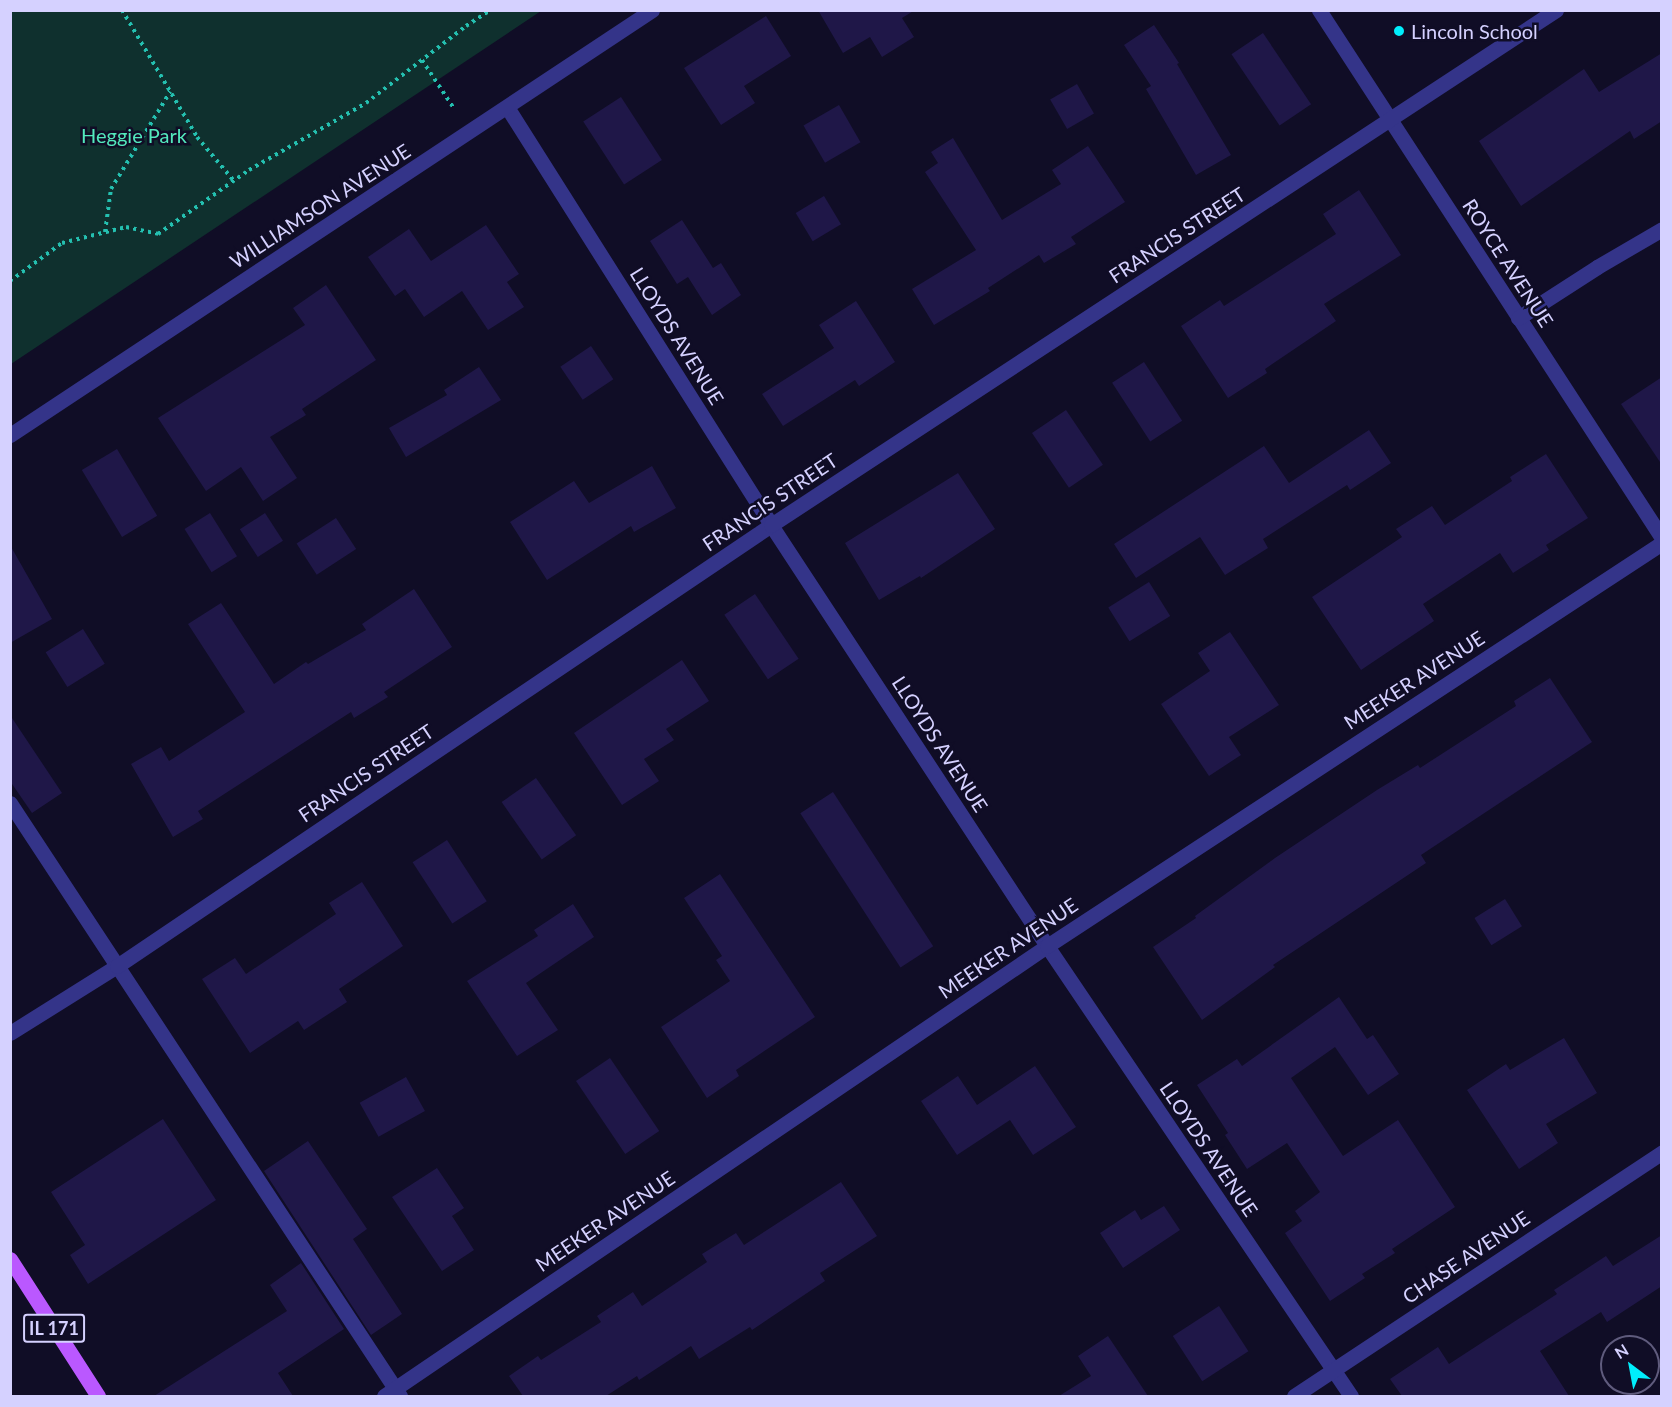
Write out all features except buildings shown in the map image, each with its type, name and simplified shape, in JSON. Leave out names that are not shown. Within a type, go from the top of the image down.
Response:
[{"type":"main road","name":"IL 171","points":[[10,1259],[98,1396]]},
{"type":"street","name":"WILLIAMSON AVENUE","points":[[10,435],[652,10]]},
{"type":"street","name":"ROYCE AVENUE","points":[[1319,10],[1662,538]]},
{"type":"street","name":"FRANCIS STREET","points":[[10,1033],[117,966],[771,525],[1391,121],[1556,10]]},
{"type":"street","name":"LLOYDS AVENUE","points":[[507,107],[771,525],[1047,946],[1351,1396]]},
{"type":"street","points":[[1518,318],[1597,267],[1662,229]]},
{"type":"street","name":"MEEKER AVENUE","points":[[393,1394],[1047,946],[1662,543]]},
{"type":"street","points":[[10,803],[393,1394]]},
{"type":"street","name":"CHASE AVENUE","points":[[1294,1396],[1662,1152]]},
{"type":"path","points":[[122,10],[197,137],[233,182]]},
{"type":"path","points":[[10,281],[62,243],[126,227],[158,234],[233,182],[366,103],[491,10]]},
{"type":"path","points":[[422,60],[453,107]]},
{"type":"path","points":[[105,232],[111,189],[170,92]]},
{"type":"green space","name":"Heggie Park","points":[[11,10],[541,10],[541,11],[11,364]]},
{"type":"place","name":"Lincoln School","points":[[1399,31]]}]
